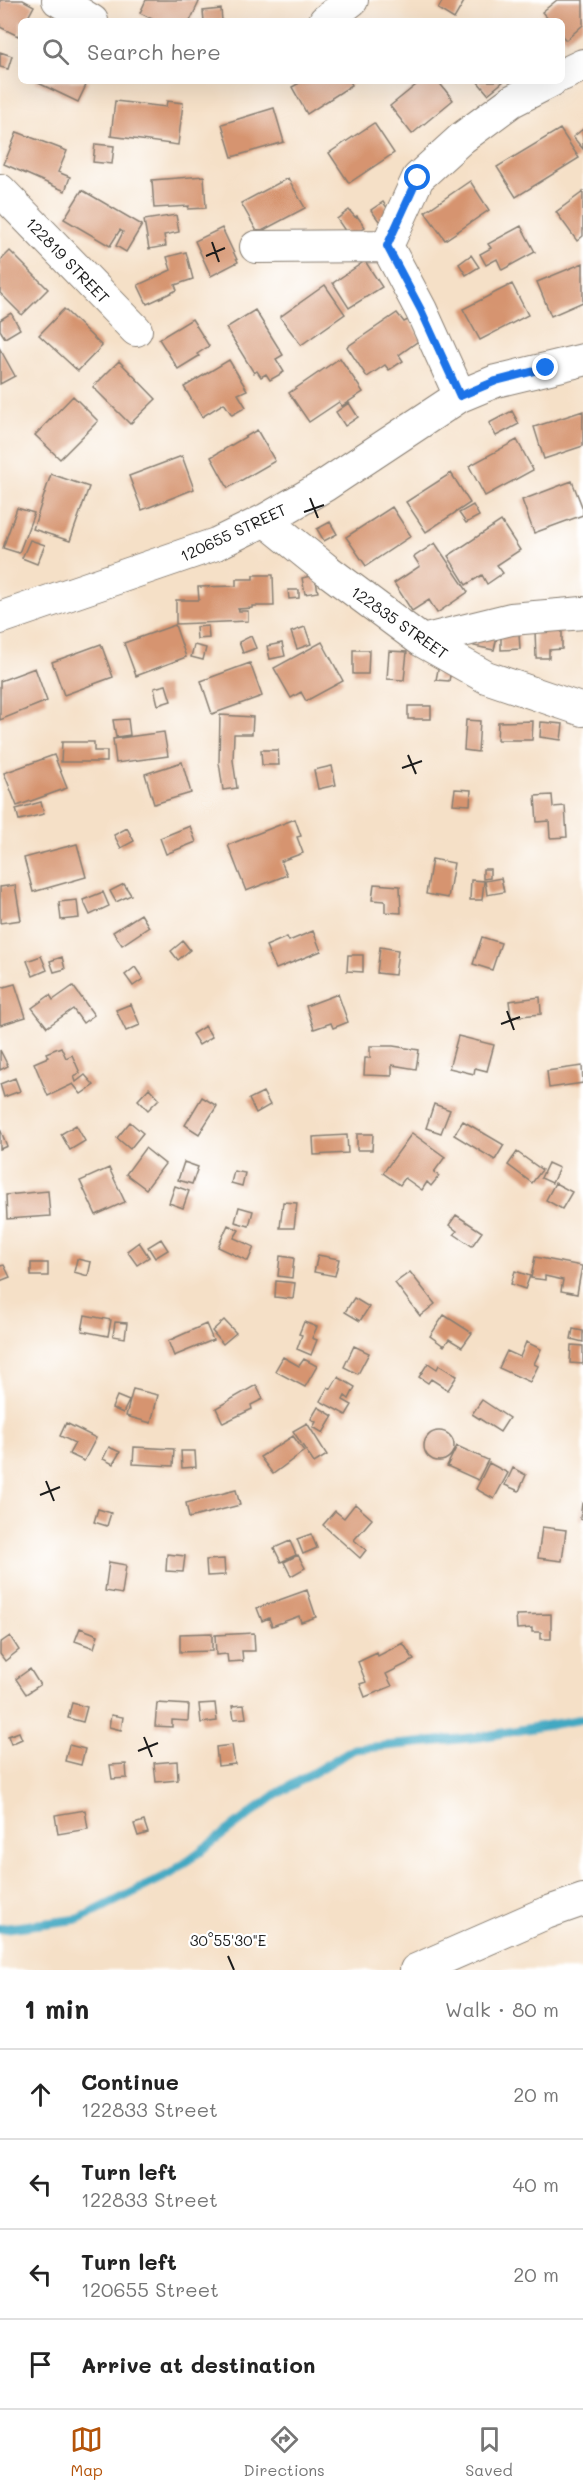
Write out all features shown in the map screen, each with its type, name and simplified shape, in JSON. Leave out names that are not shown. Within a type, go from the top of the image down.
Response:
[{"type":"street","points":[[58,0],[87,18]]},
{"type":"street","points":[[329,18],[352,0]]},
{"type":"street","points":[[565,74],[583,65]]},
{"type":"street","points":[[387,246],[418,178],[462,138],[512,101],[545,84]]},
{"type":"street","name":"122819 STREET","points":[[0,190],[136,330]]},
{"type":"street","points":[[256,247],[387,246]]},
{"type":"street","points":[[387,246],[421,310],[460,396]]},
{"type":"street","name":"120655 STREET","points":[[0,618],[216,544],[265,520],[334,480],[460,396],[496,381],[583,360]]},
{"type":"street","name":"122835 STREET","points":[[265,520],[328,572],[422,641],[486,677],[583,710]]},
{"type":"street","points":[[422,641],[511,618],[583,613]]},
{"type":"street","points":[[416,1970],[546,1913],[583,1900]]},
{"type":"building","points":[[0,0],[23,0],[34,6],[28,18],[18,18],[18,36],[0,27]]},
{"type":"building","points":[[146,0],[196,0],[199,2],[191,18],[150,18],[140,13]]},
{"type":"building","points":[[443,0],[465,0],[455,18],[438,9]]},
{"type":"building","points":[[557,0],[583,0],[583,25],[566,40],[565,18],[547,18],[542,12]]},
{"type":"building","points":[[221,9],[222,18],[204,18],[203,11]]},
{"type":"building","points":[[0,52],[12,56],[8,69],[0,67]]},
{"type":"building","points":[[40,84],[87,84],[78,102]]},
{"type":"building","points":[[298,84],[352,85],[307,114],[292,87]]},
{"type":"building","points":[[417,84],[440,84],[453,100],[412,134],[390,106]]},
{"type":"building","points":[[480,84],[500,84],[488,94]]},
{"type":"building","points":[[115,101],[166,107],[167,101],[183,103],[178,145],[111,136]]},
{"type":"building","points":[[274,108],[284,142],[232,157],[222,124]]},
{"type":"building","points":[[374,123],[394,153],[349,183],[329,153]]},
{"type":"building","points":[[560,129],[579,158],[516,197],[497,167]]},
{"type":"building","points":[[583,129],[583,149],[573,137]]},
{"type":"building","points":[[17,132],[67,151],[58,172],[70,177],[65,191],[4,164]]},
{"type":"building","points":[[95,144],[114,146],[112,164],[93,162]]},
{"type":"building","points":[[204,176],[206,208],[188,209],[189,206],[154,208],[152,180]]},
{"type":"building","points":[[288,178],[305,208],[258,233],[241,203]]},
{"type":"building","points":[[470,181],[489,210],[445,240],[425,212]]},
{"type":"building","points":[[82,190],[142,225],[126,252],[116,246],[123,232],[120,230],[110,246],[64,219]]},
{"type":"building","points":[[583,192],[583,236],[577,241],[556,212]]},
{"type":"building","points":[[383,202],[391,213],[379,221],[371,210]]},
{"type":"building","points":[[349,210],[365,227],[350,238],[337,219]]},
{"type":"building","points":[[176,215],[179,232],[164,235],[166,246],[149,249],[144,220]]},
{"type":"building","points":[[521,226],[535,252],[502,270],[497,259],[486,265],[480,254],[491,248],[488,244]]},
{"type":"building","points":[[222,228],[238,262],[211,276],[195,241]]},
{"type":"building","points":[[10,251],[48,289],[22,315],[0,293],[0,261]]},
{"type":"building","points":[[186,252],[193,279],[175,285],[177,290],[147,304],[138,285],[171,270],[167,257]]},
{"type":"building","points":[[471,255],[479,267],[466,275],[459,264]]},
{"type":"building","points":[[365,261],[382,287],[349,308],[333,283]]},
{"type":"building","points":[[583,263],[583,302],[551,316],[537,282]]},
{"type":"building","points":[[512,284],[528,315],[480,340],[463,309]]},
{"type":"building","points":[[325,285],[345,314],[301,345],[280,317]]},
{"type":"building","points":[[64,309],[102,346],[78,371],[39,335]]},
{"type":"building","points":[[255,310],[283,355],[276,359],[284,372],[270,380],[266,374],[261,377],[257,371],[254,373],[226,328]]},
{"type":"building","points":[[11,313],[20,329],[5,338],[0,330],[0,320]]},
{"type":"building","points":[[397,313],[404,322],[408,320],[421,339],[399,355],[403,361],[389,370],[385,365],[367,377],[347,347]]},
{"type":"building","points":[[192,319],[209,346],[197,354],[199,356],[178,369],[159,339]]},
{"type":"building","points":[[0,349],[15,376],[0,384]]},
{"type":"building","points":[[340,358],[363,392],[342,406],[339,402],[309,422],[289,393]]},
{"type":"building","points":[[229,360],[247,390],[238,394],[246,407],[232,415],[224,403],[202,417],[184,387]]},
{"type":"building","points":[[119,361],[156,399],[130,424],[93,387]]},
{"type":"building","points":[[73,396],[98,421],[60,459],[35,435]]},
{"type":"building","points":[[349,403],[358,417],[345,426],[336,412]]},
{"type":"building","points":[[512,411],[519,424],[496,436],[489,423]]},
{"type":"building","points":[[583,411],[583,446],[544,459],[534,427]]},
{"type":"building","points":[[257,430],[275,461],[228,488],[211,457]]},
{"type":"building","points":[[517,440],[533,470],[485,496],[469,466]]},
{"type":"building","points":[[182,456],[194,489],[142,510],[129,476]]},
{"type":"building","points":[[451,473],[470,503],[426,532],[406,502]]},
{"type":"building","points":[[51,474],[89,487],[70,541],[33,529]]},
{"type":"building","points":[[572,481],[583,509],[583,515],[534,533],[522,500]]},
{"type":"building","points":[[473,505],[479,516],[466,523],[459,513]]},
{"type":"building","points":[[392,507],[411,536],[366,566],[346,537]]},
{"type":"building","points":[[17,508],[34,513],[19,553],[3,548]]},
{"type":"building","points":[[501,521],[520,550],[497,565],[503,573],[487,584],[482,575],[466,585],[448,556]]},
{"type":"building","points":[[330,522],[337,534],[324,541],[317,529]]},
{"type":"building","points":[[30,540],[45,545],[37,564],[22,558]]},
{"type":"building","points":[[435,543],[468,592],[437,613],[429,600],[412,611],[394,583],[420,566],[414,557]]},
{"type":"building","points":[[253,575],[273,575],[274,606],[252,606],[252,608],[238,609],[248,611],[248,621],[176,624],[176,600],[199,600],[198,587],[236,586],[236,579],[253,579]]},
{"type":"building","points":[[315,575],[318,592],[305,594],[302,578]]},
{"type":"building","points":[[288,590],[299,590],[299,598],[289,599]]},
{"type":"building","points":[[175,625],[186,657],[136,676],[124,643]]},
{"type":"building","points":[[208,626],[209,638],[197,639],[196,627]]},
{"type":"building","points":[[305,627],[311,644],[297,649],[291,632]]},
{"type":"building","points":[[562,629],[562,649],[549,650],[549,658],[536,658],[535,630]]},
{"type":"building","points":[[476,633],[497,637],[494,650],[474,646]]},
{"type":"building","points":[[519,633],[520,649],[501,650],[501,634]]},
{"type":"building","points":[[251,636],[256,648],[243,653],[239,642]]},
{"type":"building","points":[[322,642],[343,681],[306,701],[301,692],[291,698],[274,668]]},
{"type":"building","points":[[282,643],[285,656],[270,659],[267,646]]},
{"type":"building","points":[[101,644],[113,677],[64,695],[52,662]]},
{"type":"building","points":[[194,645],[206,648],[203,660],[191,657]]},
{"type":"building","points":[[353,650],[369,650],[368,674],[353,674]]},
{"type":"building","points":[[389,651],[407,652],[404,680],[387,679]]},
{"type":"building","points":[[250,663],[262,696],[212,714],[201,681]]},
{"type":"building","points":[[439,664],[452,666],[449,681],[436,680]]},
{"type":"building","points":[[35,668],[47,701],[0,720],[0,681]]},
{"type":"building","points":[[166,685],[171,701],[158,705],[154,688]]},
{"type":"building","points":[[408,706],[431,706],[431,719],[408,719]]},
{"type":"building","points":[[220,715],[253,717],[252,734],[234,734],[233,760],[237,788],[223,790],[219,762]]},
{"type":"building","points":[[128,719],[130,735],[116,737],[113,720]]},
{"type":"building","points":[[466,720],[480,721],[478,752],[464,750]]},
{"type":"building","points":[[533,721],[532,740],[497,740],[498,722]]},
{"type":"building","points":[[541,722],[563,724],[561,740],[540,737]]},
{"type":"building","points":[[164,732],[168,756],[116,763],[113,739]]},
{"type":"building","points":[[62,742],[94,742],[94,751],[107,751],[107,762],[61,762]]},
{"type":"building","points":[[261,750],[278,750],[279,765],[262,765]]},
{"type":"building","points":[[54,755],[67,788],[17,806],[4,773]]},
{"type":"building","points":[[182,762],[191,793],[154,804],[145,774]]},
{"type":"building","points":[[332,766],[336,785],[318,789],[314,770]]},
{"type":"building","points":[[455,789],[471,790],[470,805],[453,804]]},
{"type":"building","points":[[552,795],[553,807],[565,806],[567,837],[550,838],[549,821],[537,822],[535,796]]},
{"type":"building","points":[[41,802],[44,814],[19,820],[16,809]]},
{"type":"building","points":[[295,819],[301,836],[297,837],[303,853],[281,861],[287,875],[246,891],[228,845]]},
{"type":"building","points":[[190,826],[196,842],[166,854],[160,838]]},
{"type":"building","points":[[127,828],[134,841],[121,848],[114,835]]},
{"type":"building","points":[[77,844],[86,877],[33,892],[24,858]]},
{"type":"building","points":[[432,859],[454,863],[448,898],[426,894]]},
{"type":"building","points":[[483,869],[490,869],[490,878],[483,879]]},
{"type":"building","points":[[501,878],[504,892],[487,895],[485,881]]},
{"type":"building","points":[[471,880],[484,881],[482,900],[470,900]]},
{"type":"building","points":[[124,884],[131,895],[116,902],[110,891]]},
{"type":"building","points":[[374,884],[400,886],[401,913],[385,912],[385,901],[372,900]]},
{"type":"building","points":[[15,885],[21,920],[0,923],[0,887]]},
{"type":"building","points":[[103,892],[109,906],[90,915],[83,900]]},
{"type":"building","points":[[77,900],[79,918],[61,920],[59,902]]},
{"type":"building","points":[[141,914],[149,927],[122,945],[113,932]]},
{"type":"building","points":[[313,931],[321,951],[276,969],[266,946],[287,937],[289,941]]},
{"type":"building","points":[[482,937],[501,943],[492,970],[473,964]]},
{"type":"building","points":[[183,941],[190,950],[178,960],[171,951]]},
{"type":"building","points":[[380,947],[398,950],[395,975],[377,973]]},
{"type":"building","points":[[348,955],[363,955],[363,972],[347,971]]},
{"type":"building","points":[[41,956],[47,970],[33,976],[27,961]]},
{"type":"building","points":[[62,957],[65,969],[54,972],[50,961]]},
{"type":"building","points":[[135,967],[143,979],[133,986],[125,975]]},
{"type":"building","points":[[15,984],[26,1017],[0,1025],[0,988]]},
{"type":"building","points":[[73,986],[94,1015],[83,1023],[73,1009],[47,1027],[32,1008],[50,995],[53,1000]]},
{"type":"building","points":[[338,994],[348,1022],[333,1028],[331,1023],[314,1029],[306,1006]]},
{"type":"building","points":[[540,997],[541,1014],[511,1017],[509,1001]]},
{"type":"building","points":[[131,1004],[140,1025],[126,1031],[116,1010]]},
{"type":"building","points":[[205,1026],[212,1037],[199,1045],[192,1034]]},
{"type":"building","points":[[458,1036],[494,1045],[487,1071],[475,1068],[474,1074],[449,1068]]},
{"type":"building","points":[[370,1046],[393,1046],[419,1050],[416,1069],[392,1065],[392,1076],[364,1075],[365,1058],[370,1058]]},
{"type":"building","points":[[61,1047],[66,1058],[72,1055],[80,1073],[74,1076],[76,1082],[85,1075],[94,1085],[81,1094],[73,1084],[48,1096],[34,1063],[48,1057],[46,1053]]},
{"type":"building","points":[[0,1050],[8,1066],[0,1070]]},
{"type":"building","points":[[582,1066],[583,1083],[549,1088],[547,1071]]},
{"type":"building","points":[[15,1078],[20,1091],[4,1097],[0,1084]]},
{"type":"building","points":[[149,1088],[159,1099],[148,1110],[138,1100]]},
{"type":"building","points":[[263,1092],[270,1105],[256,1113],[249,1099]]},
{"type":"building","points":[[202,1097],[217,1106],[199,1134],[185,1125]]},
{"type":"building","points":[[434,1104],[450,1110],[441,1133],[426,1128]]},
{"type":"building","points":[[463,1121],[504,1145],[495,1160],[454,1135]]},
{"type":"building","points":[[130,1122],[143,1133],[130,1149],[117,1138]]},
{"type":"building","points":[[76,1125],[85,1141],[70,1150],[61,1134]]},
{"type":"building","points":[[0,1129],[7,1146],[0,1149]]},
{"type":"building","points":[[412,1133],[445,1157],[434,1172],[439,1176],[431,1186],[427,1182],[422,1190],[405,1178],[400,1185],[383,1173]]},
{"type":"building","points":[[357,1134],[373,1134],[372,1150],[357,1150]]},
{"type":"building","points":[[347,1135],[348,1153],[314,1155],[313,1137]]},
{"type":"building","points":[[145,1148],[165,1164],[146,1189],[126,1174]]},
{"type":"building","points":[[517,1152],[542,1170],[532,1183],[508,1165]]},
{"type":"building","points":[[184,1162],[198,1167],[192,1184],[178,1180]]},
{"type":"building","points":[[548,1163],[559,1168],[552,1183],[541,1178]]},
{"type":"building","points":[[109,1168],[125,1202],[96,1215],[80,1181]]},
{"type":"building","points":[[234,1171],[245,1173],[242,1186],[231,1183]]},
{"type":"building","points":[[555,1183],[572,1192],[562,1209],[546,1200]]},
{"type":"building","points":[[175,1186],[189,1191],[183,1208],[169,1203]]},
{"type":"building","points":[[48,1191],[50,1216],[7,1219],[6,1195]]},
{"type":"building","points":[[283,1202],[297,1203],[294,1228],[280,1228]]},
{"type":"building","points":[[239,1207],[253,1211],[249,1226],[235,1222]]},
{"type":"building","points":[[456,1215],[482,1232],[472,1246],[454,1234],[457,1231],[449,1225]]},
{"type":"building","points":[[228,1225],[239,1230],[234,1238],[254,1247],[248,1261],[218,1247]]},
{"type":"building","points":[[161,1239],[168,1250],[155,1258],[148,1247]]},
{"type":"building","points":[[139,1242],[149,1257],[137,1265],[127,1251]]},
{"type":"building","points":[[318,1255],[339,1259],[335,1276],[314,1272]]},
{"type":"building","points":[[280,1256],[294,1258],[292,1278],[278,1276]]},
{"type":"building","points":[[535,1257],[582,1266],[577,1294],[561,1291],[563,1280],[545,1276],[545,1280],[531,1278]]},
{"type":"building","points":[[77,1259],[91,1262],[88,1276],[74,1272]]},
{"type":"building","points":[[31,1263],[48,1263],[48,1276],[31,1276]]},
{"type":"building","points":[[4,1265],[10,1277],[0,1281],[0,1266]]},
{"type":"building","points":[[515,1271],[530,1276],[525,1289],[511,1284]]},
{"type":"building","points":[[410,1272],[435,1304],[420,1316],[395,1283]]},
{"type":"building","points":[[276,1281],[295,1283],[293,1299],[275,1297]]},
{"type":"building","points":[[354,1298],[369,1307],[360,1321],[345,1312]]},
{"type":"building","points":[[85,1315],[111,1320],[108,1336],[82,1331]]},
{"type":"building","points":[[444,1315],[472,1333],[462,1347],[449,1339],[444,1346],[430,1336]]},
{"type":"building","points":[[224,1320],[236,1333],[223,1344],[212,1331]]},
{"type":"building","points":[[115,1322],[127,1323],[125,1338],[113,1336]]},
{"type":"building","points":[[304,1322],[317,1327],[312,1338],[317,1340],[311,1355],[297,1349],[302,1335],[299,1334]]},
{"type":"building","points":[[206,1324],[213,1340],[174,1356],[168,1341]]},
{"type":"building","points":[[573,1329],[583,1331],[583,1342],[571,1339]]},
{"type":"building","points":[[526,1342],[541,1349],[534,1364],[538,1366],[530,1382],[499,1368],[507,1351],[520,1357]]},
{"type":"building","points":[[571,1345],[583,1346],[583,1364],[570,1363]]},
{"type":"building","points":[[354,1346],[369,1353],[358,1374],[344,1367]]},
{"type":"building","points":[[283,1357],[299,1366],[304,1359],[317,1366],[305,1387],[275,1371]]},
{"type":"building","points":[[428,1363],[437,1369],[439,1365],[457,1376],[448,1390],[431,1379],[428,1383],[419,1377]]},
{"type":"building","points":[[338,1377],[355,1387],[349,1399],[345,1396],[343,1400],[352,1405],[346,1415],[320,1401],[328,1387],[331,1389]]},
{"type":"building","points":[[256,1385],[263,1399],[251,1405],[252,1409],[223,1423],[216,1408]]},
{"type":"building","points":[[133,1389],[158,1395],[151,1423],[126,1416]]},
{"type":"building","points":[[117,1396],[129,1401],[123,1413],[112,1408]]},
{"type":"building","points":[[482,1400],[509,1418],[500,1432],[472,1414]]},
{"type":"building","points":[[318,1407],[333,1416],[323,1433],[313,1427],[316,1422],[311,1419]]},
{"type":"building","points":[[66,1423],[96,1438],[84,1461],[69,1454],[75,1443],[60,1436]]},
{"type":"building","points":[[307,1423],[327,1455],[314,1463],[293,1431]]},
{"type":"building","points":[[439,1431],[449,1436],[454,1446],[449,1456],[439,1461],[429,1456],[424,1446],[429,1436]]},
{"type":"building","points":[[293,1436],[304,1451],[273,1474],[260,1457]]},
{"type":"building","points":[[457,1446],[488,1460],[478,1480],[447,1466]]},
{"type":"building","points":[[109,1447],[120,1452],[113,1464],[103,1459]]},
{"type":"building","points":[[134,1447],[174,1449],[173,1466],[133,1464]]},
{"type":"building","points":[[181,1451],[195,1451],[196,1467],[182,1468]]},
{"type":"building","points":[[489,1463],[508,1473],[494,1499],[476,1489]]},
{"type":"building","points":[[513,1468],[526,1475],[519,1491],[505,1485]]},
{"type":"building","points":[[236,1490],[240,1505],[189,1518],[186,1503]]},
{"type":"building","points":[[355,1504],[372,1519],[354,1540],[366,1550],[360,1558],[323,1525],[335,1511],[344,1518]]},
{"type":"building","points":[[583,1504],[583,1520],[580,1519]]},
{"type":"building","points":[[98,1509],[111,1513],[107,1526],[94,1522]]},
{"type":"building","points":[[542,1527],[566,1530],[562,1561],[538,1558]]},
{"type":"building","points":[[311,1534],[317,1548],[303,1554],[297,1539]]},
{"type":"building","points":[[290,1541],[296,1555],[281,1562],[274,1548]]},
{"type":"building","points":[[167,1554],[185,1556],[183,1572],[166,1571]]},
{"type":"building","points":[[298,1555],[305,1568],[291,1576],[284,1562]]},
{"type":"building","points":[[224,1559],[225,1575],[207,1576],[206,1560]]},
{"type":"building","points":[[109,1562],[126,1565],[122,1594],[105,1591]]},
{"type":"building","points":[[307,1590],[316,1617],[301,1622],[299,1616],[272,1626],[269,1618],[262,1621],[257,1608]]},
{"type":"building","points":[[551,1614],[551,1639],[541,1639],[541,1632],[532,1632],[532,1628],[517,1629],[516,1615]]},
{"type":"building","points":[[80,1628],[98,1635],[94,1648],[75,1641]]},
{"type":"building","points":[[212,1633],[212,1651],[180,1652],[180,1634]]},
{"type":"building","points":[[254,1633],[255,1651],[242,1651],[243,1661],[228,1662],[227,1654],[216,1655],[215,1635]]},
{"type":"building","points":[[10,1636],[19,1650],[5,1661],[0,1654],[0,1643]]},
{"type":"building","points":[[403,1643],[414,1660],[386,1674],[392,1686],[365,1697],[360,1684],[366,1682],[358,1662],[377,1653],[378,1656]]},
{"type":"building","points":[[30,1669],[40,1685],[26,1694],[16,1679]]},
{"type":"building","points":[[72,1703],[87,1707],[83,1722],[68,1718]]},
{"type":"building","points":[[157,1703],[189,1705],[188,1721],[172,1720],[172,1727],[155,1726]]},
{"type":"building","points":[[215,1703],[217,1721],[201,1723],[199,1704]]},
{"type":"building","points":[[244,1705],[246,1718],[234,1719],[232,1706]]},
{"type":"building","points":[[111,1715],[123,1717],[121,1730],[109,1727]]},
{"type":"building","points":[[19,1732],[22,1739],[11,1744],[8,1736]]},
{"type":"building","points":[[69,1745],[85,1749],[81,1765],[65,1761]]},
{"type":"building","points":[[232,1745],[235,1764],[218,1766],[216,1747]]},
{"type":"building","points":[[177,1761],[178,1780],[156,1782],[154,1763]]},
{"type":"building","points":[[126,1764],[127,1778],[112,1779],[110,1765]]},
{"type":"building","points":[[85,1810],[88,1829],[58,1834],[55,1815]]},
{"type":"building","points":[[144,1821],[148,1833],[138,1836],[134,1824]]},
{"type":"waterway","points":[[0,1929],[79,1919],[170,1874],[277,1794],[354,1749],[480,1737],[583,1719]]},
{"type":"route","points":[[418,178],[387,246],[421,310],[460,396],[496,381],[546,368]]}]
